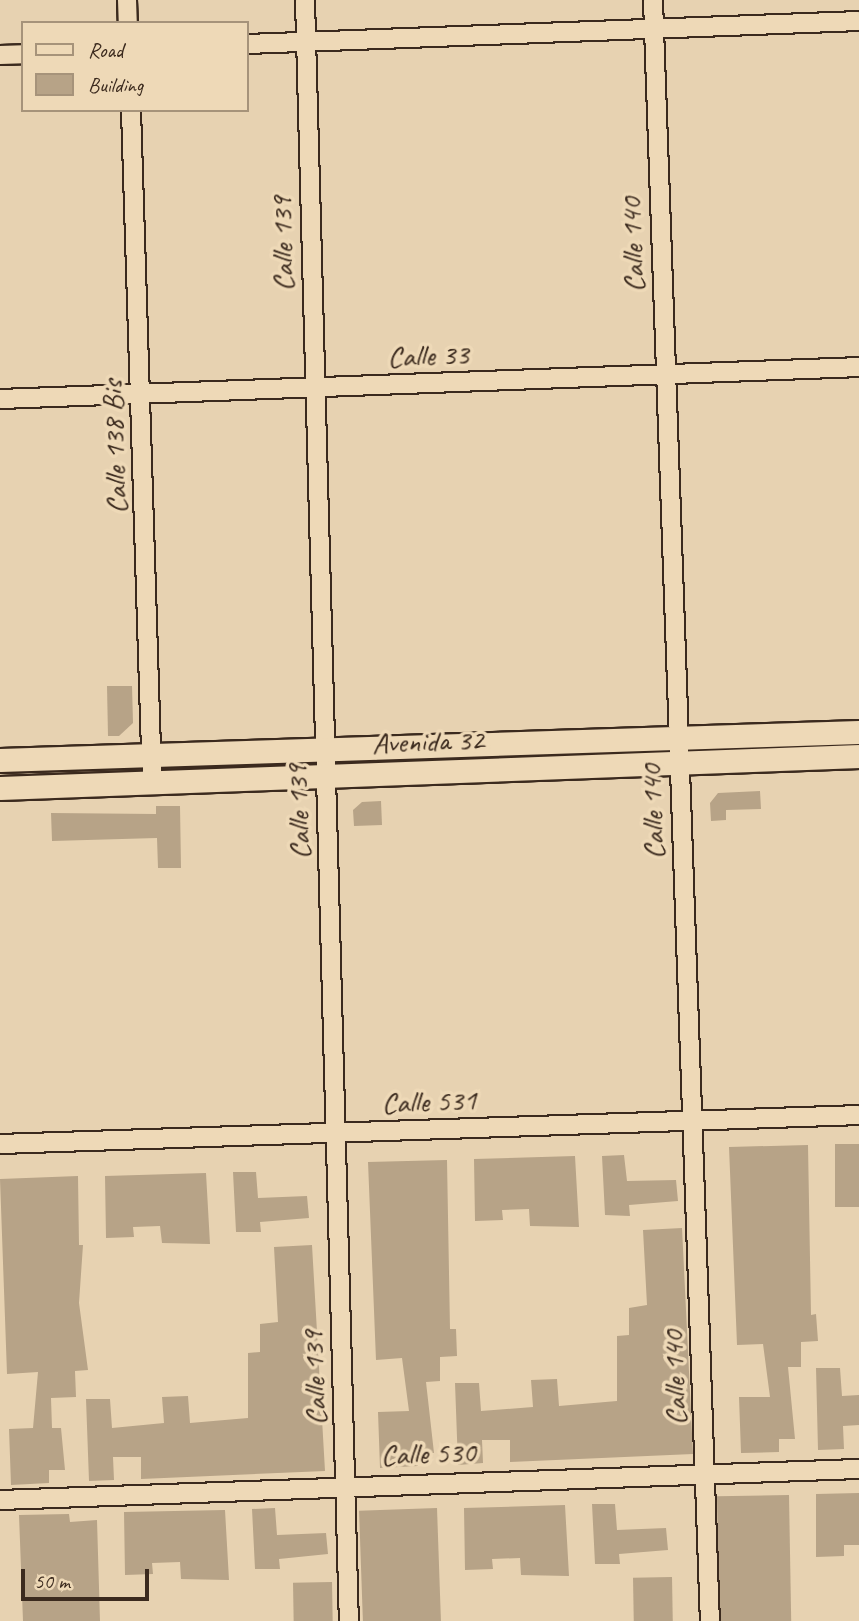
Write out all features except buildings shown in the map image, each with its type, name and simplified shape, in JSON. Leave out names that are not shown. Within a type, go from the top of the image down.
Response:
[{"type":"main road","name":"Avenida 32","points":[[0,760],[150,751],[859,732]]},
{"type":"main road","name":"Avenida 32","points":[[0,788],[859,757]]},
{"type":"street","points":[[127,0],[128,21]]},
{"type":"street","name":"Calle 139","points":[[305,0],[312,387],[349,1621]]},
{"type":"street","name":"Calle 140","points":[[653,0],[664,374],[710,1621]]},
{"type":"street","points":[[248,44],[654,31],[859,21]]},
{"type":"street","points":[[0,55],[21,54]]},
{"type":"street","name":"Calle 138 Bis","points":[[131,112],[152,782]]},
{"type":"street","name":"Calle 33","points":[[0,399],[859,367]]},
{"type":"street","name":"Calle 531","points":[[0,1144],[859,1115]]},
{"type":"street","name":"Calle 530","points":[[0,1500],[345,1483],[859,1469]]}]
